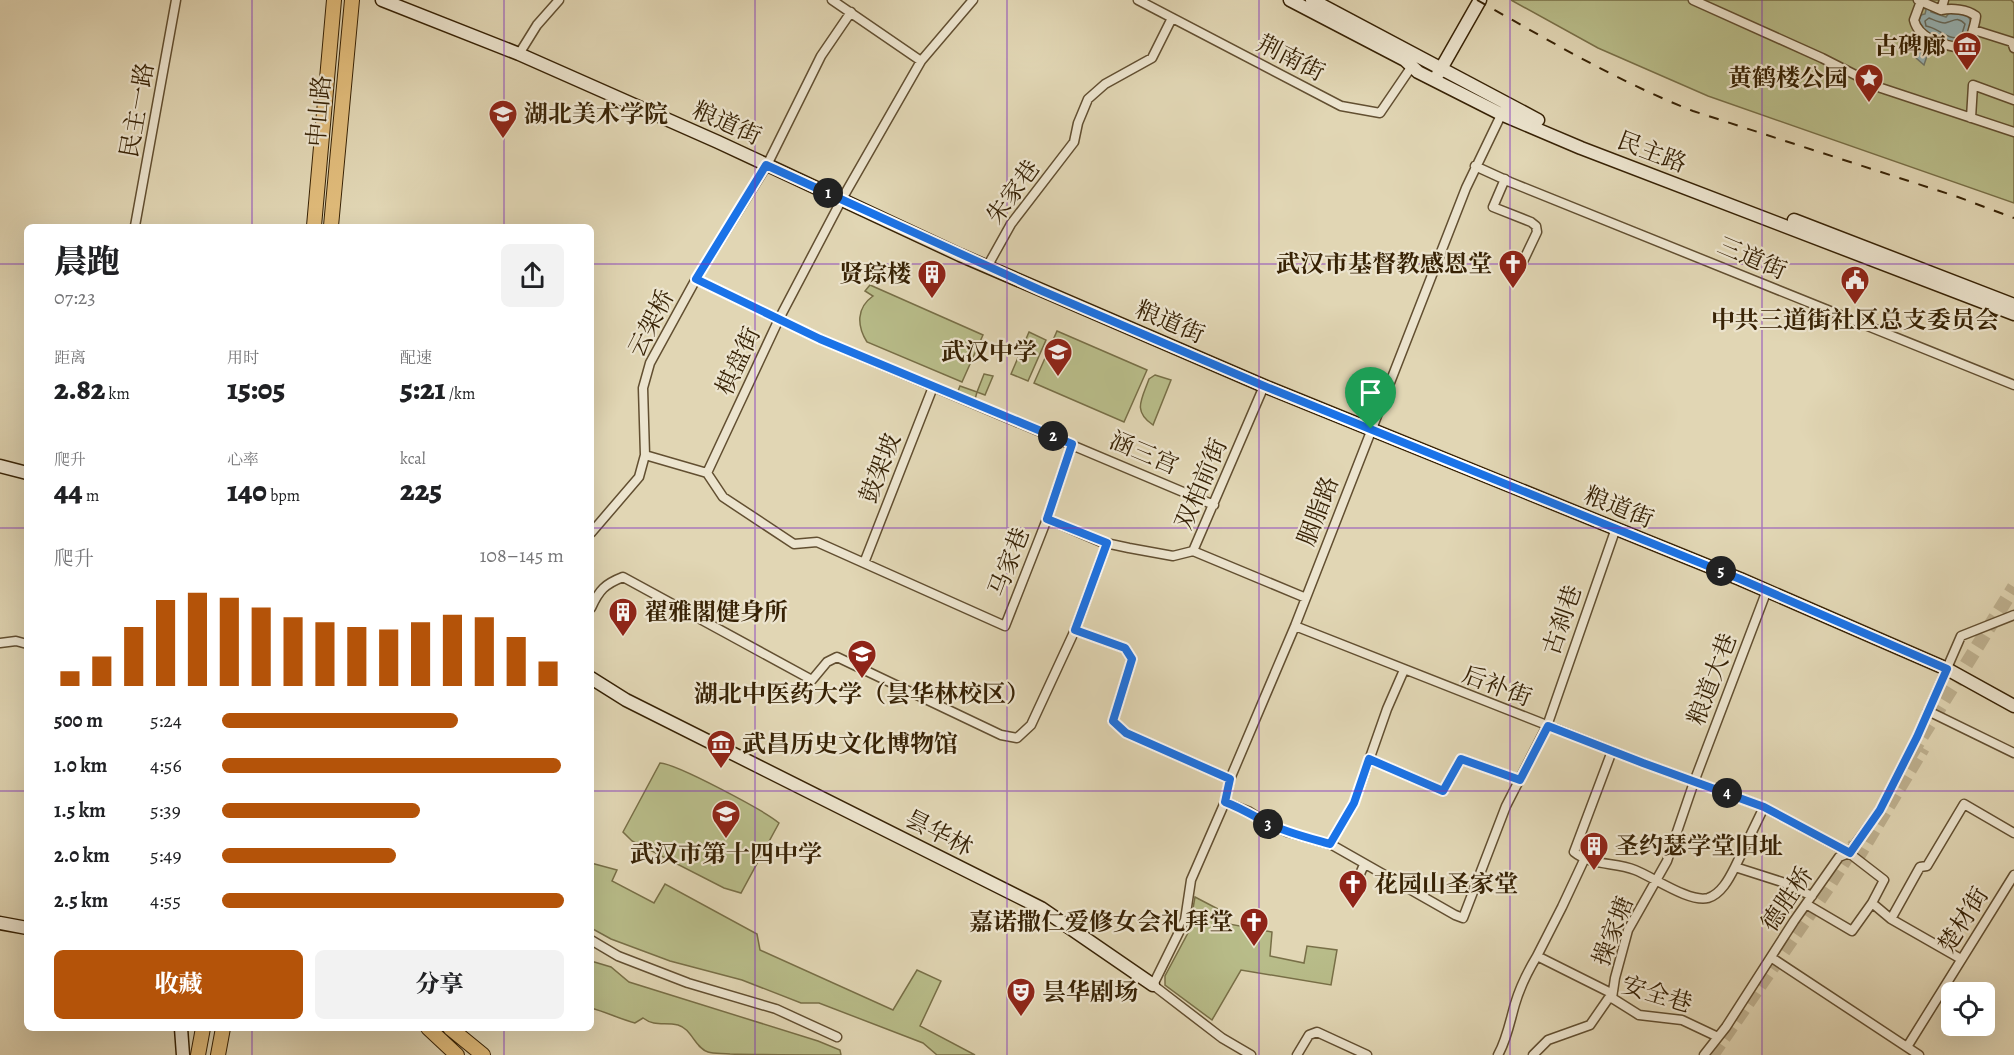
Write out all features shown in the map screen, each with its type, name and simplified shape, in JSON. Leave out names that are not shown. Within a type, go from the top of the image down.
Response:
[{"type":"main road","name":"中山路","points":[[314,224],[334,0]]},
{"type":"main road","name":"中山路","points":[[331,224],[352,0]]},
{"type":"main road","points":[[198,1055],[202,1031]]},
{"type":"main road","points":[[218,1055],[222,1031]]},
{"type":"main road","points":[[431,1031],[457,1055]]},
{"type":"main road","points":[[454,1031],[483,1055]]},
{"type":"street","name":"民主一路","points":[[135,224],[176,0]]},
{"type":"street","name":"粮道街","points":[[382,0],[519,54],[842,199],[987,267],[1264,386],[1767,590],[1947,669],[2014,706]]},
{"type":"street","points":[[519,54],[537,25],[559,0]]},
{"type":"street","points":[[832,0],[921,61]]},
{"type":"street","name":"棋盘街","points":[[707,473],[779,319],[842,199],[921,61],[973,0]]},
{"type":"street","name":"荆南街","points":[[1138,0],[1341,105],[1380,113],[1412,66]]},
{"type":"street","name":"民主路","points":[[1290,0],[1405,60],[1418,72],[1501,114],[1581,148],[2014,314]]},
{"type":"street","name":"民主路","points":[[1312,0],[1442,67],[1527,115],[1584,141],[2014,304]]},
{"type":"street","points":[[1435,80],[1480,0]]},
{"type":"street","points":[[1693,0],[1822,58],[1881,88],[2014,132]]},
{"type":"street","points":[[1941,10],[1944,0]]},
{"type":"street","points":[[1919,1],[1941,10],[1951,9],[1972,13],[1976,16],[1969,43],[1971,51],[1931,41],[1917,27],[1914,20],[1919,1]]},
{"type":"street","name":"云架桥","points":[[594,530],[639,477],[645,455],[643,388],[650,363],[696,279],[766,165],[821,56],[851,12]]},
{"type":"street","name":"朱家巷","points":[[987,267],[1011,224],[1074,142],[1078,123],[1088,99],[1105,84],[1152,58],[1172,18]]},
{"type":"street","points":[[1974,30],[2012,42],[2014,48]]},
{"type":"street","points":[[1971,118],[1973,85],[2014,100]]},
{"type":"street","name":"胭脂路","points":[[1153,985],[1185,920],[1191,880],[1225,802],[1230,779],[1295,626],[1475,166],[1507,102]]},
{"type":"street","name":"三道街","points":[[1475,166],[2014,385]]},
{"type":"street","points":[[1505,179],[1494,207],[1531,222],[1536,226],[1537,232],[1518,272]]},
{"type":"street","name":"涵三宫","points":[[696,279],[820,339],[1214,505]]},
{"type":"street","name":"双柏前街","points":[[1264,386],[1193,551],[1306,598]]},
{"type":"street","name":"鼓架坡","points":[[864,563],[933,387]]},
{"type":"street","name":"马家巷","points":[[864,563],[1005,626],[1047,519],[1072,444]]},
{"type":"street","points":[[645,455],[707,473],[723,497],[794,544],[817,542],[864,563]]},
{"type":"street","points":[[0,466],[24,472]]},
{"type":"street","points":[[0,474],[24,480]]},
{"type":"street","points":[[1047,519],[1107,543],[1173,556],[1193,551]]},
{"type":"street","name":"古刹巷","points":[[1330,844],[1463,918],[1506,806],[1548,726],[1616,528]]},
{"type":"street","points":[[594,600],[608,583],[623,577],[812,680],[827,662],[837,657],[1000,735],[1017,738],[1031,725],[1075,630],[1107,543]]},
{"type":"street","name":"粮道大巷","points":[[1656,880],[1667,861],[1694,782],[1767,590]]},
{"type":"street","name":"德胜桥","points":[[1704,1055],[1839,857],[1850,853],[1880,810],[1961,636],[2014,615]]},
{"type":"street","name":"后补街","points":[[1295,626],[1612,751],[1764,807],[1850,853],[1884,880],[1872,903]]},
{"type":"street","points":[[1075,630],[1125,648],[1132,659],[1113,721],[1126,733],[1230,779]]},
{"type":"street","points":[[0,643],[16,641],[24,643]]},
{"type":"street","points":[[1225,802],[1248,811],[1287,832],[1330,844],[1354,803],[1404,670]]},
{"type":"street","name":"昙华林","points":[[594,680],[626,700],[1041,908],[1153,985],[1222,1038],[1251,1055]]},
{"type":"street","points":[[1928,711],[2014,753]]},
{"type":"street","points":[[1612,751],[1574,852],[1584,860],[1634,869],[1697,899],[1709,897],[1725,885],[1764,807]]},
{"type":"street","points":[[1369,759],[1443,791],[1461,759],[1520,780]]},
{"type":"street","points":[[1891,919],[1920,867],[1928,866],[1964,804],[2014,833]]},
{"type":"street","points":[[1498,1055],[1525,976],[1584,860]]},
{"type":"street","points":[[1735,867],[1782,882],[1852,931],[1872,903],[1891,919],[1961,959]]},
{"type":"street","name":"楚材街","points":[[1907,1047],[2014,875]]},
{"type":"street","name":"操家塘","points":[[1612,998],[1628,930],[1656,880]]},
{"type":"street","points":[[0,916],[24,920]]},
{"type":"street","points":[[0,923],[24,927]]},
{"type":"street","points":[[594,942],[628,960],[688,982],[777,1008],[837,1037]]},
{"type":"street","points":[[1537,956],[1609,992],[1612,998]]},
{"type":"street","points":[[1772,958],[1919,1055]]},
{"type":"street","name":"安全巷","points":[[1533,1055],[1548,1040],[1590,1025],[1608,999],[1612,998],[1639,1015],[1682,1020],[1718,1037]]},
{"type":"street","points":[[181,1031],[183,1055]]},
{"type":"street","points":[[1297,1055],[1309,1035],[1317,1032],[1367,1055]]},
{"type":"green space","name":"黄鹤楼公园","points":[[1511,0],[2011,0],[2014,3],[2014,203],[1708,96],[1598,48]]},
{"type":"green space","points":[[870,285],[983,335],[962,382],[867,342],[861,330],[860,318],[863,306],[873,296],[865,291]]},
{"type":"green space","points":[[1057,331],[1147,370],[1124,422],[1034,383]]},
{"type":"green space","points":[[1029,332],[1046,340],[1028,381],[1011,374]]},
{"type":"green space","points":[[984,374],[993,376],[985,395],[977,392]]},
{"type":"green space","points":[[1155,375],[1171,380],[1153,425],[1143,415],[1140,404],[1149,379]]},
{"type":"green space","points":[[960,386],[977,392],[974,403],[956,396]]},
{"type":"green space","points":[[660,763],[684,771],[721,789],[779,823],[741,893],[724,888],[632,841],[623,832]]},
{"type":"green space","points":[[594,864],[617,870],[612,881],[654,903],[665,884],[757,934],[760,950],[893,1010],[917,970],[941,981],[920,1026],[975,1055],[937,1055],[923,1043],[819,1003],[801,1003],[742,980],[670,961],[611,939],[594,930]]},
{"type":"green space","points":[[1195,897],[1218,909],[1218,922],[1272,932],[1270,956],[1304,963],[1307,946],[1337,950],[1331,985],[1241,970],[1212,1020],[1165,985],[1165,976],[1189,931]]},
{"type":"green space","points":[[594,962],[611,967],[629,982],[818,1041],[840,1050],[841,1055],[708,1052],[699,1046],[687,1030],[678,1025],[656,1023],[643,1018],[635,1023],[594,1009]]},
{"type":"water","points":[[1923,6],[1931,7],[1931,12],[1946,17],[1949,13],[1964,14],[1971,24],[1969,34],[1961,45],[1935,37],[1927,32],[1918,43],[1922,54],[1927,56],[1924,65],[1915,57],[1912,46],[1916,40],[1911,35],[1921,15],[1925,14],[1926,10]]},
{"type":"tunnel","points":[[1911,754],[2014,587]]},
{"type":"tunnel","points":[[1856,860],[1923,748]]},
{"type":"tunnel","points":[[1712,1055],[1855,844]]},
{"type":"railway","points":[[1477,0],[1610,73],[1693,111],[1958,197],[2014,218]]},
{"type":"place","name":"古碑廊","points":[[1967,72]]},
{"type":"place","name":"黄鹤楼公园","points":[[1869,104]]},
{"type":"place","name":"湖北美术学院","points":[[503,140]]},
{"type":"place","name":"武汉市基督教感恩堂","points":[[1513,290]]},
{"type":"place","name":"贤琮楼","points":[[932,300]]},
{"type":"place","name":"中共三道街社区总支委员会","points":[[1855,306]]},
{"type":"place","name":"武汉中学","points":[[1058,378]]},
{"type":"place","name":"翟雅閣健身所","points":[[623,638]]},
{"type":"place","name":"湖北中医药大学（昙华林校区）","points":[[862,680]]},
{"type":"place","name":"武昌历史文化博物馆","points":[[721,770]]},
{"type":"place","name":"武汉市第十四中学","points":[[726,840]]},
{"type":"place","name":"圣约瑟学堂旧址","points":[[1594,872]]},
{"type":"place","name":"花园山圣家堂","points":[[1353,910]]},
{"type":"place","name":"嘉诺撒仁爱修女会礼拜堂","points":[[1254,948]]},
{"type":"place","name":"昙华剧场","points":[[1021,1018]]},
{"type":"route","points":[[766,165],[1040,290],[1371,429],[1740,579],[1947,669],[1917,737],[1880,810],[1850,853],[1764,807],[1548,726],[1520,780],[1461,759],[1443,791],[1369,759],[1354,803],[1330,844],[1287,832],[1267,823],[1248,811],[1225,802],[1230,779],[1126,733],[1113,721],[1132,659],[1125,648],[1075,630],[1107,543],[1047,519],[1072,444],[820,339],[696,279],[766,165]]}]
